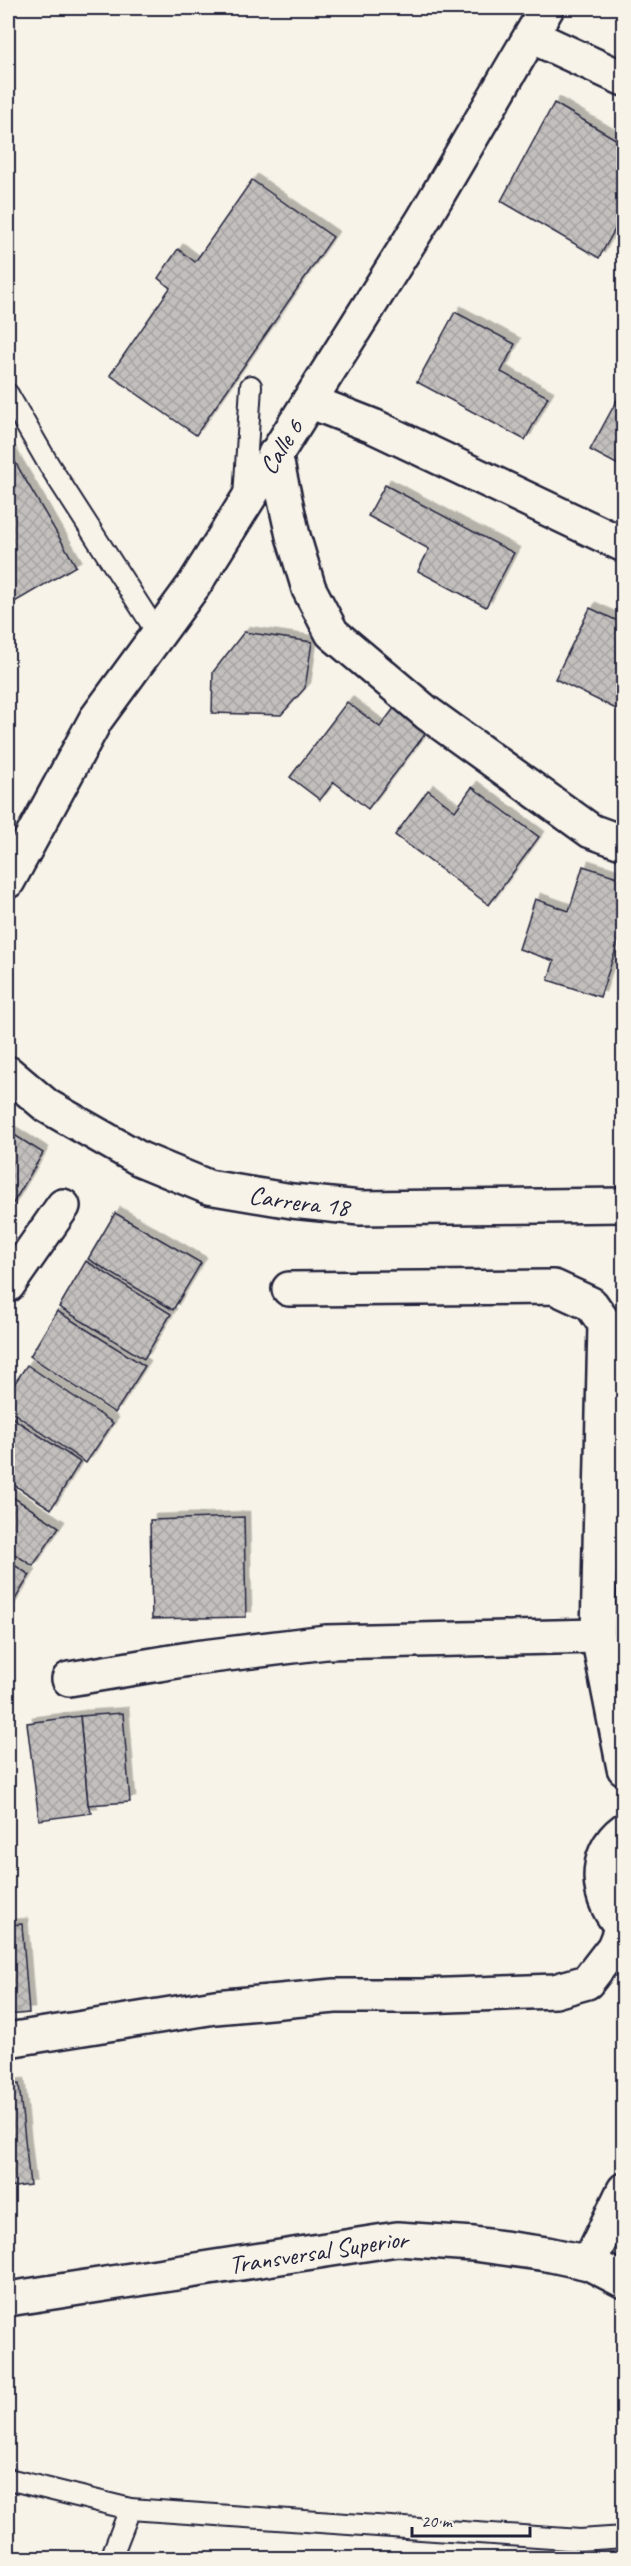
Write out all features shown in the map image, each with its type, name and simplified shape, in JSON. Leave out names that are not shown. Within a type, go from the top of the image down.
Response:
[{"type":"street","name":"Calle 6","points":[[8,880],[96,719],[194,585],[423,220],[547,8]]},
{"type":"street","points":[[531,36],[624,79]]},
{"type":"street","points":[[309,401],[373,426],[624,545]]},
{"type":"street","points":[[275,454],[293,536],[309,589],[332,633],[427,713],[581,825],[624,843]]},
{"type":"street","name":"Carrera 18","points":[[8,1073],[47,1106],[140,1159],[208,1187],[292,1201],[360,1208],[624,1205]]},
{"type":"street","points":[[8,1285],[63,1206]]},
{"type":"street","points":[[289,1289],[554,1287],[591,1304],[605,1324],[598,1636],[624,1768]]},
{"type":"street","points":[[69,1679],[195,1658],[326,1642],[598,1636]]},
{"type":"street","points":[[8,2040],[215,2007],[335,1996],[422,1996],[555,1991],[587,1982],[608,1957],[623,1927],[609,1912],[602,1892],[600,1871],[606,1852],[624,1830]]},
{"type":"street","points":[[589,2263],[624,2190]]},
{"type":"street","name":"Transversal Superior","points":[[8,2299],[398,2239],[474,2244],[589,2263],[624,2281]]},
{"type":"lane","points":[[243,507],[251,386]]},
{"type":"lane","points":[[8,394],[49,465],[158,634]]},
{"type":"lane","points":[[8,2479],[130,2509],[580,2540],[624,2537]]},
{"type":"lane","points":[[111,2559],[130,2509]]},
{"type":"building","points":[[554,103],[624,144],[624,213],[599,258],[501,201]]},
{"type":"building","points":[[252,180],[333,237],[196,435],[110,375],[170,288],[158,278],[178,249],[195,262]]},
{"type":"building","points":[[455,312],[515,344],[501,372],[548,397],[525,440],[417,382]]},
{"type":"building","points":[[624,387],[624,468],[590,450]]},
{"type":"building","points":[[8,450],[76,566],[8,606]]},
{"type":"building","points":[[385,485],[514,553],[486,607],[418,571],[429,549],[368,516]]},
{"type":"building","points":[[590,608],[624,624],[624,713],[555,679]]},
{"type":"building","points":[[244,632],[312,642],[305,688],[281,715],[212,713],[213,672]]},
{"type":"building","points":[[347,702],[380,727],[394,708],[426,733],[368,809],[334,782],[320,800],[290,777]]},
{"type":"building","points":[[472,787],[539,837],[489,905],[395,835],[428,790],[455,811]]},
{"type":"building","points":[[583,866],[624,879],[624,925],[600,997],[548,980],[554,961],[519,949],[535,899],[569,911]]},
{"type":"building","points":[[8,1131],[43,1153],[8,1212]]},
{"type":"building","points":[[115,1213],[201,1263],[173,1310],[88,1259]]},
{"type":"building","points":[[86,1261],[171,1314],[144,1359],[59,1307]]},
{"type":"building","points":[[57,1311],[145,1366],[115,1413],[30,1356]]},
{"type":"building","points":[[27,1365],[113,1423],[86,1463],[8,1409],[8,1393]]},
{"type":"building","points":[[8,1415],[80,1462],[51,1509],[8,1481]]},
{"type":"building","points":[[8,1494],[59,1527],[33,1566],[8,1550]]},
{"type":"building","points":[[244,1517],[246,1617],[152,1619],[150,1520]]},
{"type":"building","points":[[8,1561],[30,1575],[8,1611]]},
{"type":"building","points":[[123,1713],[130,1802],[88,1805],[80,1716]]},
{"type":"building","points":[[80,1716],[88,1805],[92,1813],[39,1820],[27,1723]]},
{"type":"building","points":[[22,1924],[29,2013],[8,2015],[8,1925]]},
{"type":"building","points":[[19,2084],[30,2185],[8,2188],[8,2085]]}]
